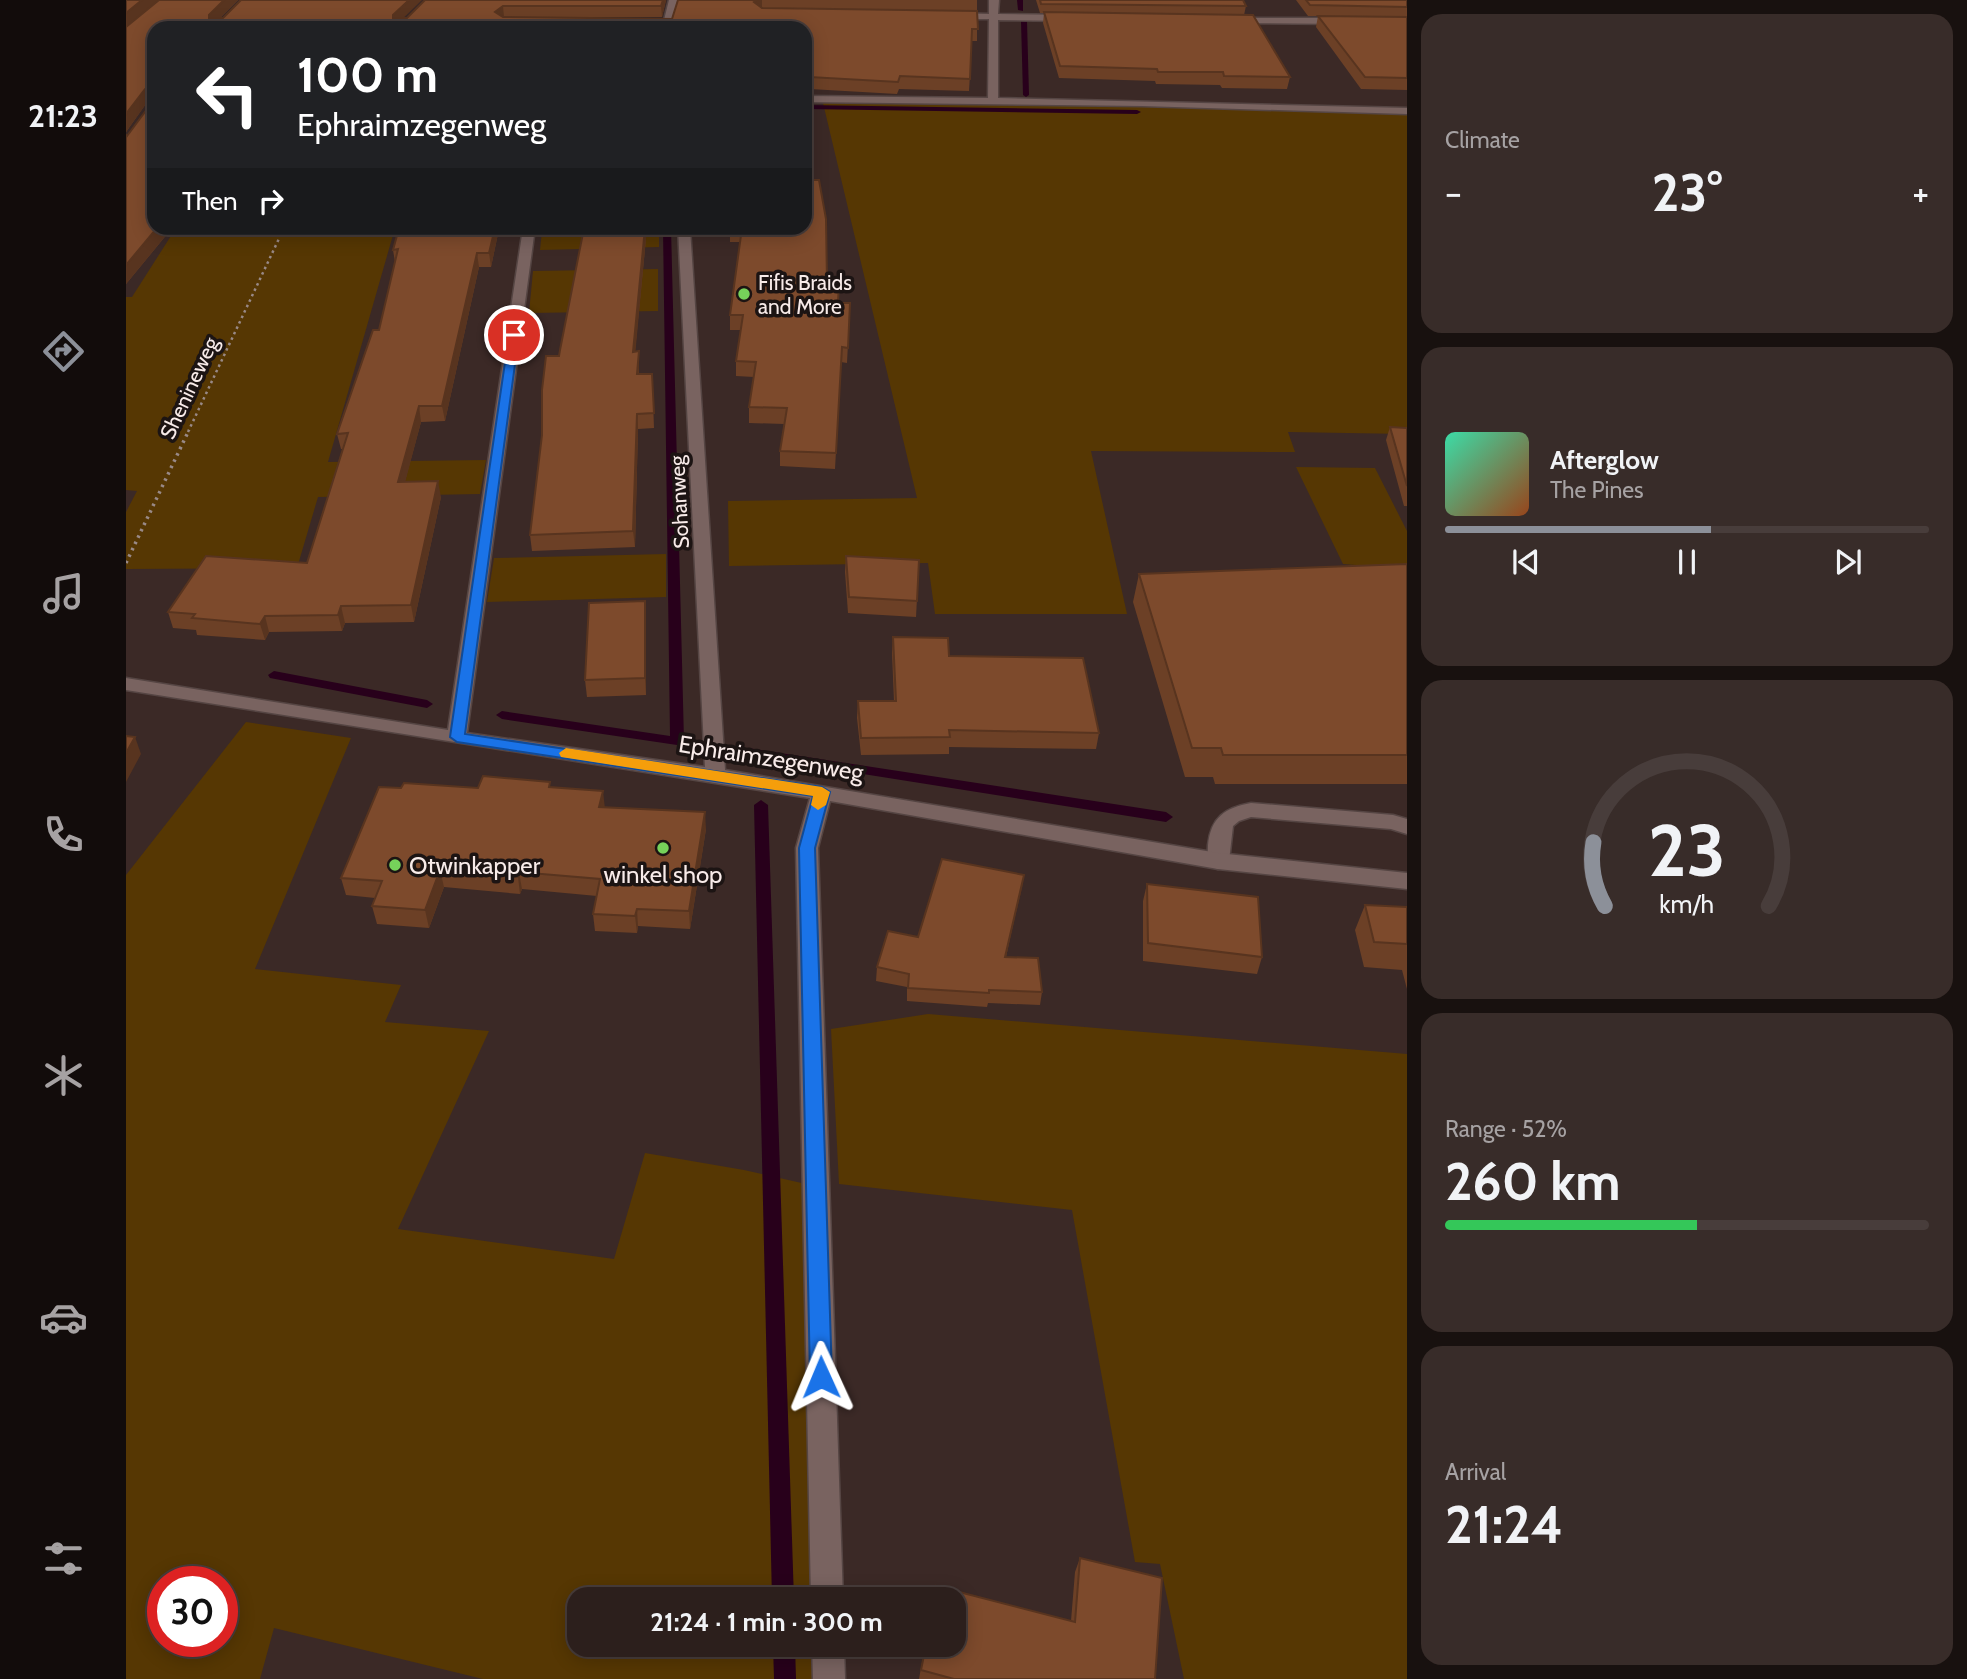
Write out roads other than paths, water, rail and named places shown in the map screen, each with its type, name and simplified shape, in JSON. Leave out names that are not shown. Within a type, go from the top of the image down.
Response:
[{"type":"street","points":[[668,21],[674,0]]},
{"type":"street","points":[[993,100],[994,0]]},
{"type":"street","points":[[938,16],[1088,18]]},
{"type":"street","points":[[1224,20],[1356,22]]},
{"type":"street","points":[[812,99],[993,100],[1407,111]]},
{"type":"street","points":[[457,737],[528,235]]},
{"type":"street","name":"Sohanweg","points":[[684,235],[715,775]]},
{"type":"street","name":"Ephraimzegenweg","points":[[126,684],[822,792],[1218,861],[1407,881]]},
{"type":"street","points":[[822,792],[807,848],[827,1587]]},
{"type":"street","points":[[1218,861],[1220,828],[1227,818],[1237,812],[1251,810],[1380,821],[1407,827]]},
{"type":"street","points":[[828,1657],[829,1679]]},
{"type":"waterway","points":[[1020,0],[1021,10]]},
{"type":"waterway","points":[[1024,21],[1026,95]]},
{"type":"waterway","points":[[812,107],[1137,112]]},
{"type":"waterway","points":[[502,715],[677,741],[667,235]]},
{"type":"waterway","points":[[274,675],[427,704]]},
{"type":"waterway","points":[[748,752],[1166,817]]},
{"type":"waterway","points":[[761,805],[783,1587]]},
{"type":"waterway","points":[[784,1657],[785,1679]]},
{"type":"place","name":"Fifis Braids and More","points":[[744,294]]},
{"type":"place","name":"winkel shop","points":[[663,848]]},
{"type":"place","name":"Otwinkapper","points":[[395,865]]}]
